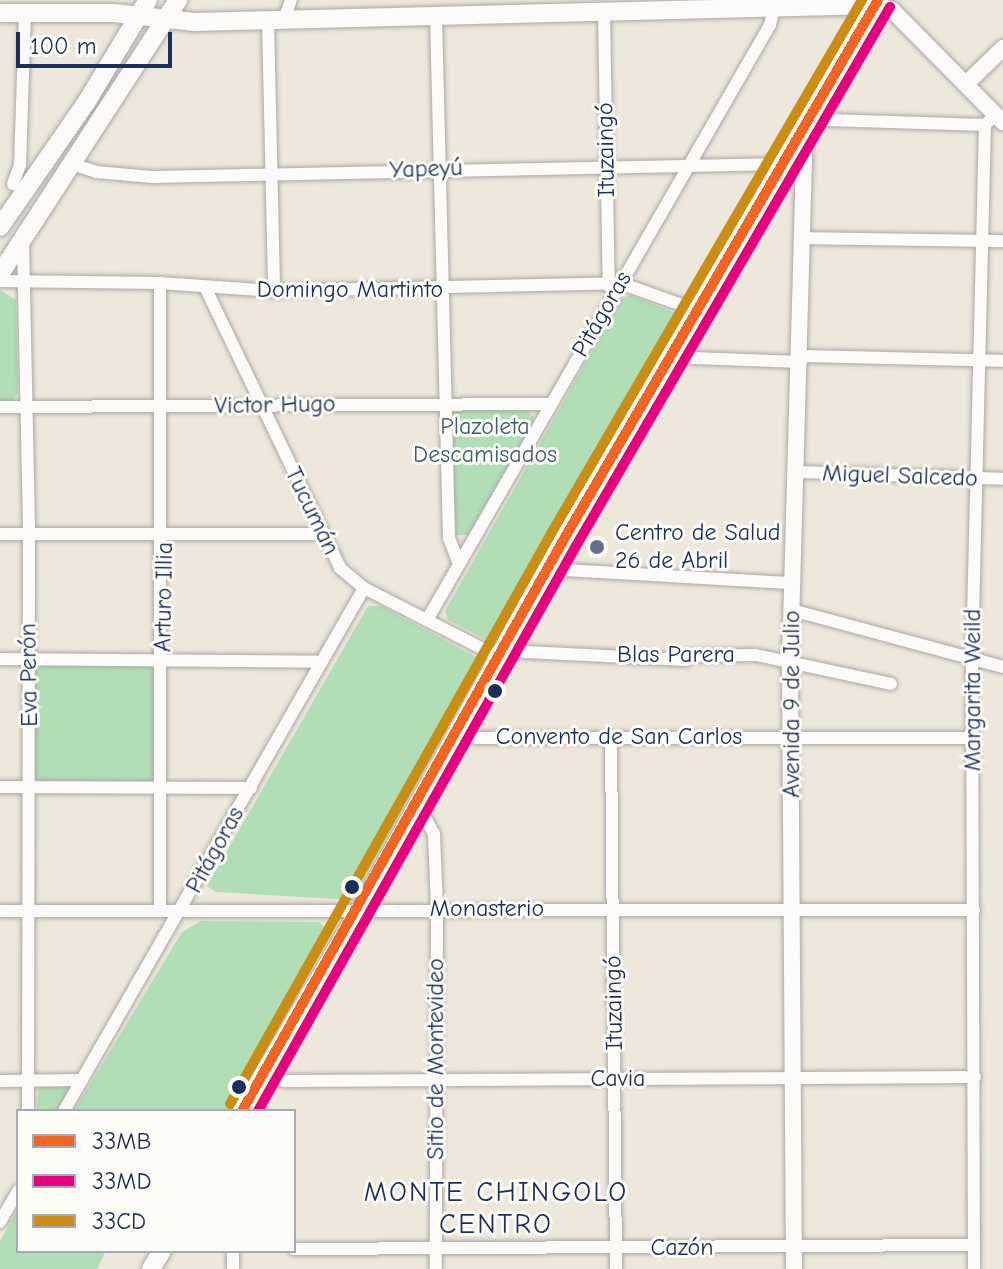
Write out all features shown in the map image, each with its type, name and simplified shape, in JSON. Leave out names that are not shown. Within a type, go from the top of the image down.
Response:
[{"type":"main road","points":[[0,274],[178,0]]},
{"type":"main road","points":[[0,13],[144,8],[165,19],[276,20],[414,9],[436,17],[526,7],[604,13],[877,2]]},
{"type":"main road","points":[[243,1109],[359,910],[547,569],[877,2]]},
{"type":"main road","points":[[0,227],[19,179],[144,8]]},
{"type":"street","points":[[274,291],[270,174],[276,20],[291,0]]},
{"type":"street","points":[[877,2],[892,10],[966,84],[994,121]]},
{"type":"street","name":"Pitágoras","points":[[427,620],[614,284],[770,25],[786,5]]},
{"type":"street","points":[[19,179],[25,12]]},
{"type":"street","name":"Ituzaingó","points":[[604,13],[606,166],[614,284]]},
{"type":"street","points":[[436,17],[449,538],[459,564]]},
{"type":"street","points":[[966,84],[1003,48]]},
{"type":"street","points":[[811,114],[827,120],[994,121]]},
{"type":"street","name":"Margarita Weild","points":[[974,1269],[972,659],[983,241],[994,121]]},
{"type":"street","name":"Avenida 9 de Julio","points":[[794,1269],[795,909],[790,661],[801,359],[804,154],[795,143]]},
{"type":"street","name":"Yapeyú","points":[[72,164],[96,172],[152,177],[782,164]]},
{"type":"street","points":[[801,238],[1003,241]]},
{"type":"street","name":"Eva Perón","points":[[23,240],[23,407],[29,534],[28,1109]]},
{"type":"street","name":"Domingo Martinto","points":[[0,281],[160,283],[206,289],[274,291],[441,290],[614,284],[696,310]]},
{"type":"street","name":"Arturo Illia","points":[[160,283],[164,534],[160,910]]},
{"type":"street","name":"Tucumán","points":[[206,289],[321,534],[340,568],[364,588],[427,620],[503,651]]},
{"type":"street","points":[[672,352],[693,358],[1003,361]]},
{"type":"street","name":"Victor Hugo","points":[[0,407],[549,404]]},
{"type":"street","name":"Miguel Salcedo","points":[[797,472],[1003,479]]},
{"type":"street","points":[[0,534],[321,534]]},
{"type":"street","points":[[547,569],[793,583]]},
{"type":"street","name":"Pitágoras","points":[[65,1109],[364,588]]},
{"type":"street","points":[[792,610],[1003,667]]},
{"type":"street","name":"Blas Parera","points":[[503,651],[686,660],[756,655],[891,684]]},
{"type":"street","points":[[0,659],[321,662]]},
{"type":"street","name":"Convento de San Carlos","points":[[459,732],[478,738],[972,738]]},
{"type":"street","name":"Ituzaingó","points":[[611,738],[616,1269]]},
{"type":"street","points":[[0,787],[251,788]]},
{"type":"street","name":"Sitio de Montevideo","points":[[418,805],[434,834],[437,910],[436,1269]]},
{"type":"street","name":"Monasterio","points":[[0,911],[974,910]]},
{"type":"street","name":"Cavia","points":[[263,1076],[285,1081],[975,1077]]},
{"type":"street","points":[[0,1081],[82,1080]]},
{"type":"street","points":[[0,1222],[16,1194]]},
{"type":"street","name":"Cazón","points":[[296,1249],[974,1245]]},
{"type":"green space","points":[[0,290],[16,300],[18,393],[13,401],[0,402]]},
{"type":"green space","points":[[630,295],[683,316],[502,640],[493,643],[448,620],[445,611],[621,300]]},
{"type":"green space","name":"Plazoleta Descamisados","points":[[525,408],[534,417],[533,424],[468,535],[456,535],[450,409]]},
{"type":"green space","points":[[368,606],[381,606],[480,659],[476,676],[352,900],[216,892],[207,886]]},
{"type":"green space","points":[[28,659],[163,659],[163,787],[28,787]]},
{"type":"green space","points":[[201,921],[319,922],[331,934],[234,1109],[75,1109],[182,932]]},
{"type":"green space","points":[[39,1087],[70,1087],[58,1109],[37,1109]]},
{"type":"green space","points":[[16,1213],[16,1253],[105,1253],[97,1269],[0,1269],[0,1241]]},
{"type":"transit line","name":"33CD","points":[[230,1104],[552,532],[862,0]]},
{"type":"transit line","name":"33MB","points":[[243,1109],[564,539],[878,0]]},
{"type":"transit line","name":"33MD","points":[[259,1109],[576,546],[890,7]]},
{"type":"place","name":"Centro de Salud 26 de Abril","points":[[597,547]]},
{"type":"district","name":"MONTE CHINGOLO CENTRO","points":[[496,1208]]}]
